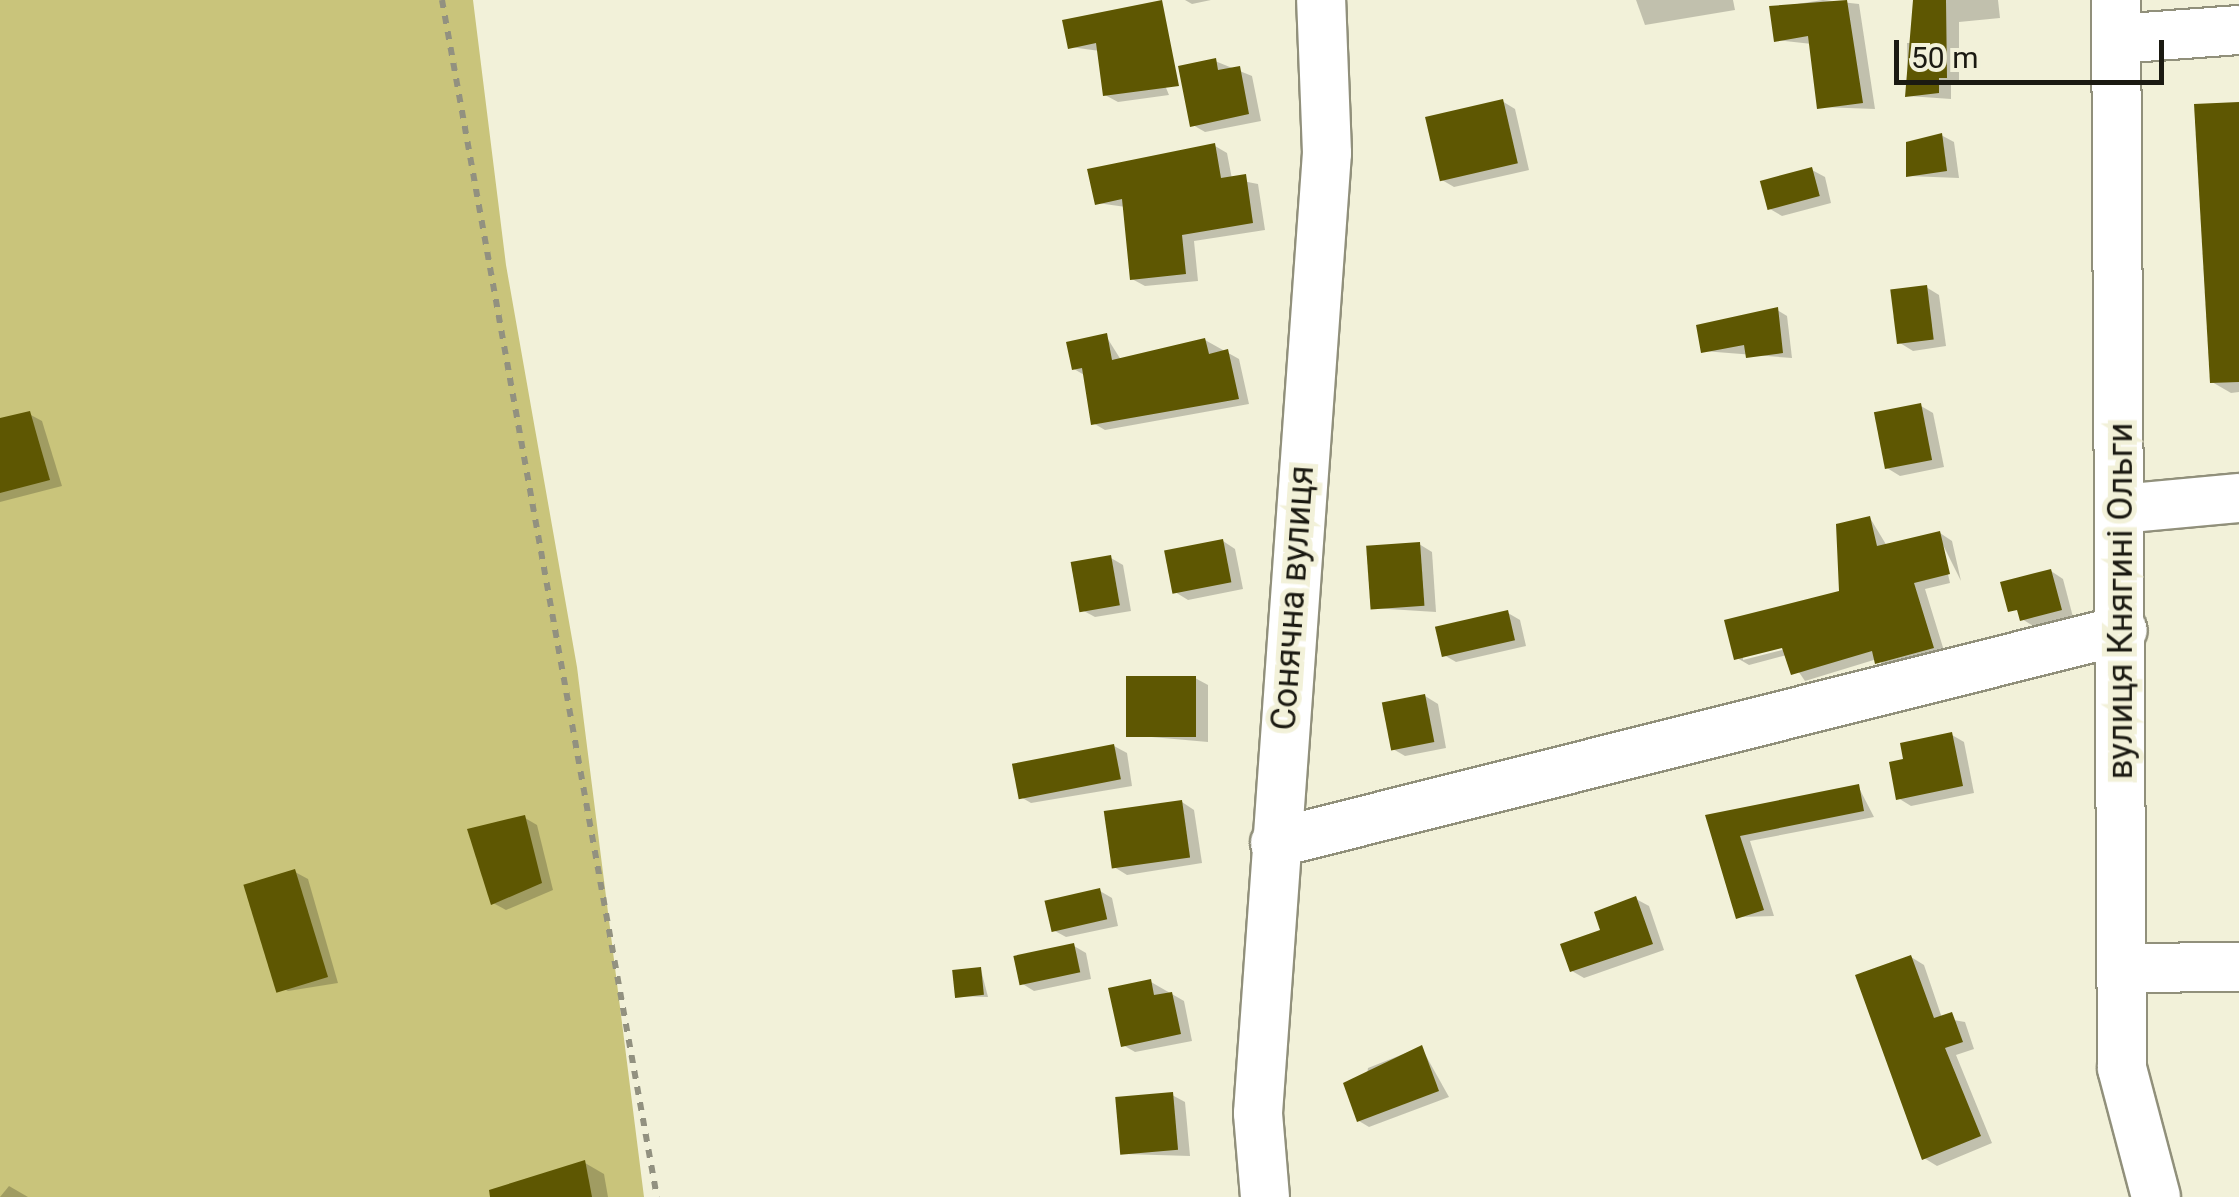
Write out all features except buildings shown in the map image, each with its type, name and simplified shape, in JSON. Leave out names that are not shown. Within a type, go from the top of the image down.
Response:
[{"type":"street","name":"Сонячна вулиця","points":[[1265,1197],[1258,1113],[1327,153],[1321,0]]},
{"type":"street","points":[[2116,19],[2235,36]]},
{"type":"street","name":"вулиця Княгині Ольги","points":[[2116,19],[2123,630],[2122,1068],[2156,1197]]},
{"type":"street","points":[[2122,509],[2239,498]]},
{"type":"street","points":[[1275,843],[2123,630]]},
{"type":"street","points":[[2122,968],[2239,967]]},
{"type":"path","points":[[442,0],[657,1197]]},
{"type":"shaded area","points":[[0,0],[473,0],[506,265],[577,667],[644,1197],[0,1197]]}]
